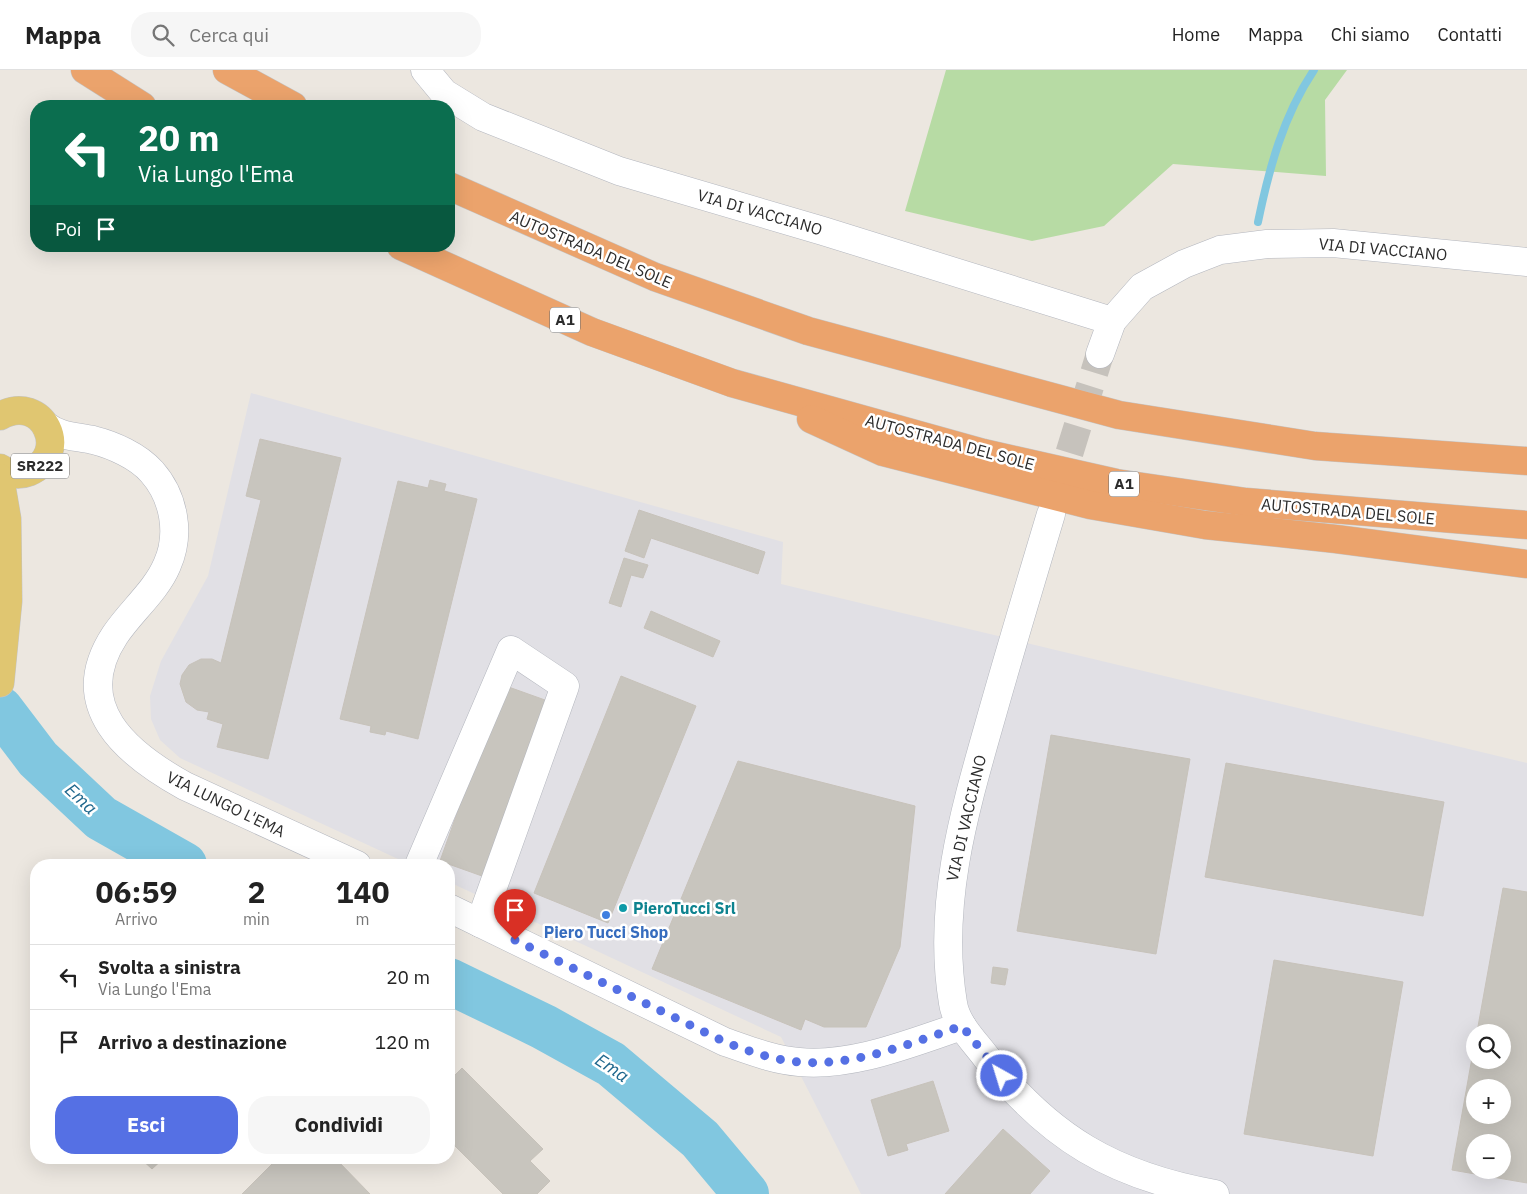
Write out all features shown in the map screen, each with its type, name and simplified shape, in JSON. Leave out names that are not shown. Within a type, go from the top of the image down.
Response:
[{"type":"highway","points":[[84,70],[132,100]]},
{"type":"highway","points":[[227,70],[282,100]]},
{"type":"highway","name":"AUTOSTRADA DEL SOLE","points":[[455,189],[655,278],[808,331],[1119,415],[1315,446],[1527,461]]},
{"type":"highway","name":"AUTOSTRADA DEL SOLE","points":[[414,252],[592,332],[732,383],[983,453],[1116,483],[1246,502],[1527,525]]},
{"type":"highway","points":[[732,383],[883,452],[1090,505],[1205,525],[1336,539],[1527,564]]},
{"type":"main road","points":[[0,400],[37,419]]},
{"type":"main road","points":[[0,416],[13,411],[37,419]]},
{"type":"main road","name":"SR222","points":[[7,519],[12,498],[19,487],[43,461],[50,441],[37,419]]},
{"type":"main road","name":"SR222","points":[[0,468],[18,474],[26,473],[43,461]]},
{"type":"main road","name":"SR222","points":[[0,478],[7,519],[8,601],[2,674]]},
{"type":"street","name":"VIA DI VACCIANO","points":[[425,70],[444,93],[483,117],[619,171],[823,231],[1112,321]]},
{"type":"street","name":"VIA DI VACCIANO","points":[[1100,354],[1112,321],[1142,287],[1184,264],[1220,250],[1267,244],[1333,243],[1527,262]]},
{"type":"street","name":"VIA LUNGO L'EMA","points":[[37,419],[58,434],[106,444],[143,464],[160,483],[169,498],[174,516],[173,543],[167,565],[153,587],[115,634],[102,660],[98,688],[100,703],[120,739],[132,752],[159,772],[185,786],[344,859]]},
{"type":"street","name":"VIA LUNGO L'EMA","points":[[43,461],[64,442],[82,439]]},
{"type":"street","name":"VIA DI VACCIANO","points":[[1051,514],[963,819],[950,890],[950,953],[953,1005],[962,1026],[1010,1085],[1071,1142],[1106,1162],[1140,1176],[1183,1188],[1215,1194]]},
{"type":"street","points":[[422,859],[511,650],[565,686],[480,922]]},
{"type":"street","points":[[455,911],[725,1042],[774,1057],[798,1062],[850,1060],[962,1026]]},
{"type":"shaded area","points":[[251,393],[783,542],[781,584],[1527,763],[1527,1194],[861,1194],[781,1037],[455,885],[455,859],[398,859],[180,758],[160,740],[151,719],[150,696],[161,661],[208,576]]},
{"type":"green space","points":[[946,70],[1347,70],[1325,100],[1326,176],[1173,164],[1104,226],[1032,241],[905,211]]},
{"type":"building","points":[[260,439],[341,458],[268,759],[217,747],[223,724],[207,719],[209,712],[197,710],[186,702],[180,684],[182,675],[189,665],[201,659],[212,659],[221,663],[261,500],[246,496]]},
{"type":"building","points":[[430,480],[446,484],[444,491],[477,499],[418,739],[386,731],[385,735],[370,732],[371,726],[340,719],[398,481],[428,488]]},
{"type":"building","points":[[639,510],[765,552],[758,574],[651,538],[644,558],[625,551]]},
{"type":"building","points":[[624,558],[648,565],[643,578],[631,575],[621,607],[609,603]]},
{"type":"building","points":[[651,611],[720,641],[713,657],[644,628]]},
{"type":"building","points":[[621,676],[696,706],[608,923],[534,893]]},
{"type":"building","points":[[503,685],[545,700],[482,876],[455,866],[455,859],[441,859]]},
{"type":"building","points":[[1051,735],[1190,759],[1156,954],[1017,931]]},
{"type":"building","points":[[738,761],[915,806],[900,947],[866,1027],[824,1027],[805,1019],[801,1030],[652,969]]},
{"type":"building","points":[[1226,763],[1444,802],[1423,916],[1205,877]]},
{"type":"building","points":[[1503,888],[1527,892],[1527,1183],[1504,1179],[1511,1179],[1511,1134],[1466,1134],[1466,1172],[1452,1170],[1466,1091],[1466,1124],[1511,1124],[1511,1079],[1468,1079],[1470,1069],[1511,1069],[1511,1024],[1478,1024]]},
{"type":"building","points":[[1274,960],[1403,982],[1373,1156],[1244,1134]]},
{"type":"building","points":[[993,967],[1008,969],[1005,985],[991,983]]},
{"type":"building","points":[[462,1068],[543,1149],[530,1161],[550,1181],[537,1194],[503,1194],[455,1146],[455,1075]]},
{"type":"building","points":[[933,1081],[949,1131],[906,1144],[908,1150],[888,1156],[871,1100]]},
{"type":"building","points":[[1003,1129],[1050,1171],[1030,1194],[945,1194]]},
{"type":"building","points":[[147,1164],[157,1164],[152,1169]]},
{"type":"building","points":[[272,1164],[341,1164],[370,1194],[242,1194]]},
{"type":"waterway","points":[[1258,222],[1278,143],[1294,106],[1314,70]]},
{"type":"waterway","name":"Ema","points":[[0,709],[38,759],[101,818],[173,859]]},
{"type":"waterway","name":"Ema","points":[[455,984],[544,1027],[611,1064],[700,1139],[746,1194]]},
{"type":"tunnel","points":[[1057,493],[1100,354]]},
{"type":"place","name":"PieroTucci Srl","points":[[623,908]]},
{"type":"place","name":"Piero Tucci Shop","points":[[606,915]]},
{"type":"route","points":[[515,940],[725,1042],[752,1052],[798,1062],[850,1060],[962,1026],[1002,1076]]}]
